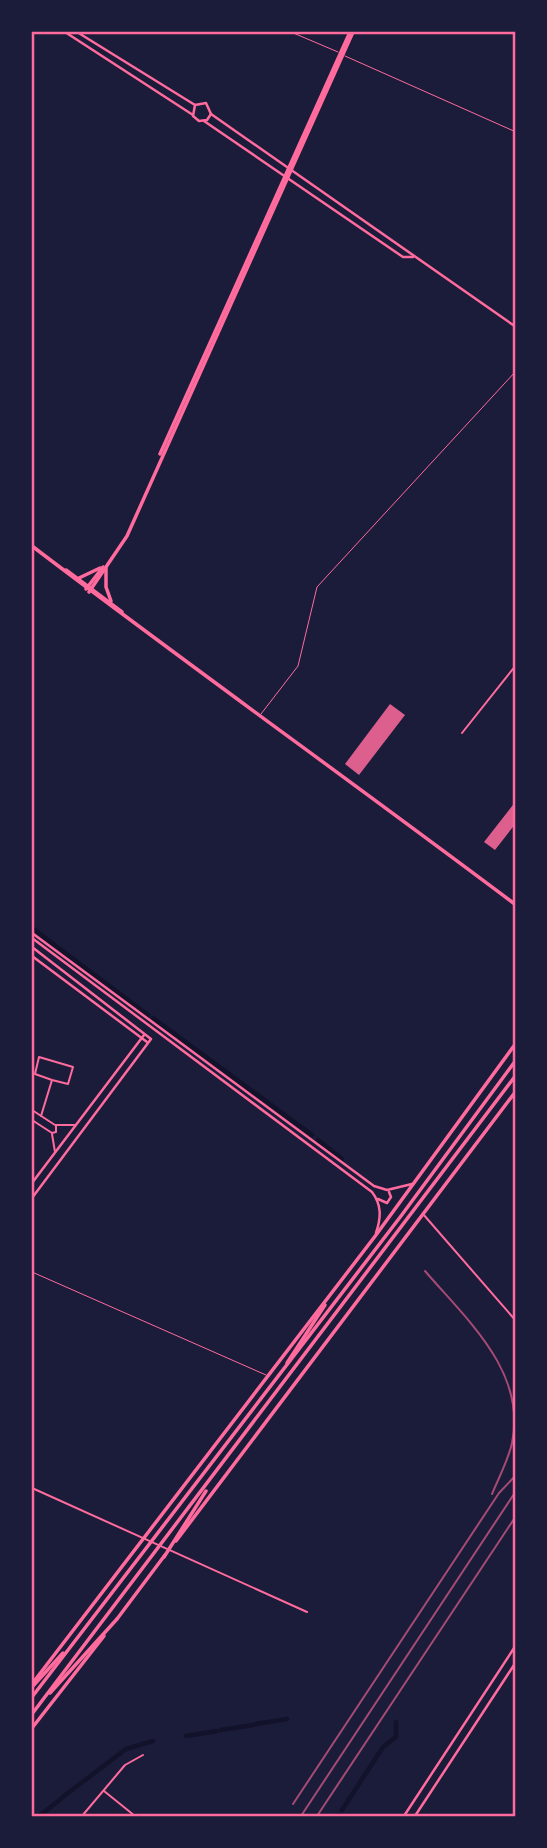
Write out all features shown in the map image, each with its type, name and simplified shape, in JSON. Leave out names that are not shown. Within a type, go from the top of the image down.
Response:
[{"type":"main road","points":[[89,589],[127,536],[351,32]]},
{"type":"main road","points":[[32,545],[516,905]]},
{"type":"main road","points":[[54,563],[115,605]]},
{"type":"main road","points":[[79,578],[106,566]]},
{"type":"main road","points":[[106,566],[106,587],[115,605],[125,616]]},
{"type":"main road","points":[[32,1686],[376,1235],[516,1043]]},
{"type":"main road","points":[[32,1697],[278,1377],[516,1060]]},
{"type":"main road","points":[[32,1714],[516,1075]]},
{"type":"main road","points":[[32,1728],[516,1091]]},
{"type":"main road","points":[[278,1377],[333,1291]]},
{"type":"main road","points":[[164,1557],[219,1469]]},
{"type":"main road","points":[[41,1701],[117,1619]]},
{"type":"main road","points":[[32,1686],[81,1634]]},
{"type":"street","points":[[65,32],[199,121],[204,121],[402,257],[413,257]]},
{"type":"street","points":[[77,32],[194,105],[206,103],[211,114],[516,327]]},
{"type":"street","points":[[193,115],[194,105]]},
{"type":"street","points":[[204,121],[211,114]]},
{"type":"street","points":[[462,733],[516,665]]},
{"type":"street","points":[[32,936],[374,1186],[387,1190],[414,1184]]},
{"type":"street","points":[[32,936],[383,1203],[391,1197],[387,1190]]},
{"type":"street","points":[[32,947],[150,1041],[32,1198]]},
{"type":"street","points":[[32,956],[144,1036]]},
{"type":"street","points":[[32,1183],[144,1036]]},
{"type":"street","points":[[39,1057],[74,1068],[68,1084],[52,1080],[35,1074],[39,1057]]},
{"type":"street","points":[[41,1116],[52,1080]]},
{"type":"street","points":[[32,1110],[56,1125],[76,1125]]},
{"type":"street","points":[[32,1120],[52,1133],[55,1152]]},
{"type":"street","points":[[52,1133],[56,1132],[56,1125]]},
{"type":"street","points":[[310,1146],[313,1142]]},
{"type":"street","points":[[376,1235],[380,1214],[378,1199]]},
{"type":"street","points":[[423,1213],[516,1321]]},
{"type":"street","points":[[32,1488],[106,1524],[307,1612]]},
{"type":"street","points":[[404,1816],[516,1646]]},
{"type":"street","points":[[415,1816],[516,1662]]},
{"type":"street","points":[[493,1681],[500,1685]]},
{"type":"street","points":[[82,1816],[125,1765],[143,1755]]},
{"type":"street","points":[[441,1760],[449,1764]]},
{"type":"street","points":[[103,1791],[135,1816]]},
{"type":"street","points":[[416,1799],[423,1803]]},
{"type":"lane","points":[[291,32],[516,132]]},
{"type":"lane","points":[[261,715],[298,666],[317,587],[516,371]]},
{"type":"lane","points":[[32,1272],[267,1376]]},
{"type":"building","points":[[390,704],[405,715],[359,775],[345,764]]},
{"type":"building","points":[[516,801],[516,823],[495,850],[484,842]]},
{"type":"waterway","points":[[32,928],[148,1015]]},
{"type":"waterway","points":[[153,1018],[312,1135]]},
{"type":"waterway","points":[[318,1140],[342,1159]]},
{"type":"waterway","points":[[256,1724],[287,1719]]},
{"type":"waterway","points":[[342,1810],[383,1747],[396,1737],[396,1722]]},
{"type":"waterway","points":[[221,1730],[253,1725]]},
{"type":"waterway","points":[[186,1736],[217,1731]]},
{"type":"waterway","points":[[64,1796],[126,1749],[153,1741]]},
{"type":"waterway","points":[[39,1816],[61,1799]]},
{"type":"railway","points":[[425,1271],[490,1349],[511,1393],[514,1417],[512,1443],[492,1494]]},
{"type":"railway","points":[[293,1804],[499,1493],[516,1475]]},
{"type":"railway","points":[[301,1816],[516,1491]]},
{"type":"railway","points":[[317,1816],[516,1516]]}]
